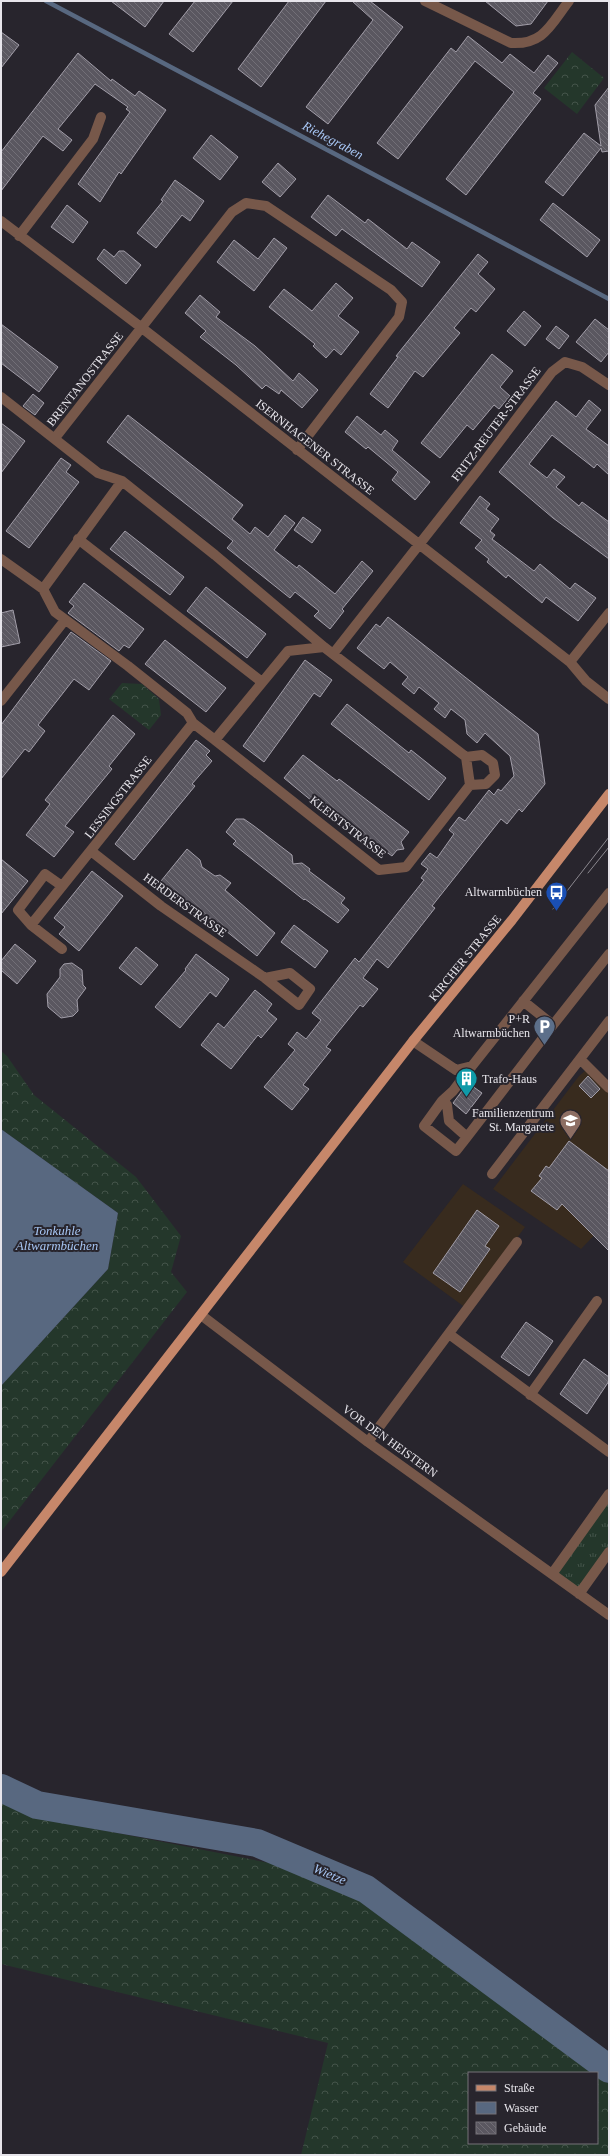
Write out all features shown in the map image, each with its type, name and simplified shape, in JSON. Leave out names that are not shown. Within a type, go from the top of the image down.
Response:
[{"type":"main road","name":"KIRCHER STRASSE","points":[[1,1572],[413,1041],[503,932],[609,794]]},
{"type":"street","points":[[425,1],[511,43],[526,44],[538,39],[569,1]]},
{"type":"street","points":[[19,236],[93,139],[101,118]]},
{"type":"street","name":"BRENTANOSTRASSE","points":[[297,450],[399,317],[402,302],[390,290],[266,206],[246,202],[232,212],[54,438],[98,473],[122,481],[215,555],[324,646]]},
{"type":"street","name":"ISERNHAGENER STRASSE","points":[[1,222],[142,328],[297,450],[420,544],[570,662],[586,681],[609,699]]},
{"type":"street","name":"FRITZ-REUTER-STRASSE","points":[[420,544],[552,372],[566,362],[582,367],[609,385]]},
{"type":"street","points":[[1,397],[54,438]]},
{"type":"street","points":[[43,588],[122,481]]},
{"type":"street","points":[[78,539],[262,682]]},
{"type":"street","points":[[333,654],[420,544]]},
{"type":"street","points":[[1,559],[43,588],[55,612],[128,666],[187,713],[193,723],[215,740],[288,651],[324,646],[466,757],[470,784],[486,784],[495,775],[493,762],[482,755],[466,757]]},
{"type":"street","points":[[570,662],[609,613]]},
{"type":"street","points":[[1,701],[65,620]]},
{"type":"street","name":"LESSINGSTRASSE","points":[[31,925],[193,723]]},
{"type":"street","name":"KLEISTSTRASSE","points":[[215,740],[379,870],[406,867],[470,784]]},
{"type":"street","name":"HERDERSTRASSE","points":[[91,851],[161,906],[265,978]]},
{"type":"street","points":[[62,886],[45,874],[18,910],[31,925],[62,949]]},
{"type":"street","points":[[609,893],[453,1091],[442,1101],[424,1126],[456,1151],[609,954]]},
{"type":"street","points":[[523,1001],[553,1025]]},
{"type":"street","points":[[492,1174],[609,1021]]},
{"type":"street","points":[[413,1041],[456,1070],[472,1066]]},
{"type":"street","points":[[580,1059],[609,1088]]},
{"type":"street","points":[[442,1101],[447,1105],[449,1121],[467,1138]]},
{"type":"street","points":[[368,1442],[517,1242]]},
{"type":"street","points":[[530,1395],[598,1301]]},
{"type":"street","name":"VOR DEN HEISTERN","points":[[200,1315],[368,1442],[609,1615]]},
{"type":"street","points":[[449,1334],[609,1452]]},
{"type":"street","points":[[552,1574],[609,1494]]},
{"type":"street","points":[[580,1594],[609,1552]]},
{"type":"shaded area","name":"Familienzentrum St. Margarete","points":[[585,1071],[590,1072],[609,1091],[609,1220],[581,1249],[493,1189],[579,1076]]},
{"type":"shaded area","points":[[463,1184],[525,1227],[466,1308],[403,1262]]},
{"type":"green space","points":[[572,52],[604,78],[577,114],[544,88]]},
{"type":"green space","points":[[122,683],[142,684],[159,699],[161,715],[149,730],[109,699]]},
{"type":"green space","points":[[1,1051],[7,1056],[34,1095],[136,1177],[181,1236],[171,1272],[187,1292],[1,1532],[1,1386],[108,1269],[118,1213],[1,1129]]},
{"type":"green space","points":[[609,1499],[609,1547],[579,1589],[557,1573]]},
{"type":"green space","points":[[1,1798],[51,1820],[336,1876],[593,2072],[468,2072],[468,2144],[598,2144],[598,2076],[609,2084],[609,2155],[301,2155],[328,2043],[1,1964]]},
{"type":"water","name":"Tonkuhle Altwarmbüchen","points":[[1,1129],[118,1213],[108,1269],[1,1386]]},
{"type":"building","points":[[111,1],[164,1],[145,27]]},
{"type":"building","points":[[195,1],[233,1],[193,52],[169,34]]},
{"type":"building","points":[[289,1],[326,1],[261,87],[238,69]]},
{"type":"building","points":[[352,1],[370,1],[403,27],[328,124],[306,107],[373,20]]},
{"type":"building","points":[[485,1],[548,1],[531,24],[516,26]]},
{"type":"building","points":[[1,32],[19,45],[1,68]]},
{"type":"building","points":[[468,36],[502,63],[510,54],[534,73],[548,55],[558,63],[533,93],[541,99],[466,195],[446,179],[514,92],[475,61],[398,159],[377,143],[451,48],[456,52]]},
{"type":"building","points":[[78,53],[111,81],[112,79],[135,96],[139,91],[166,110],[121,174],[119,172],[100,202],[78,184],[130,112],[126,109],[128,107],[95,84],[58,129],[72,140],[63,151],[43,136],[1,191],[1,152]]},
{"type":"building","points":[[609,87],[609,151],[602,152],[601,148],[563,196],[545,182],[584,133],[601,146],[595,105]]},
{"type":"building","points":[[211,135],[238,157],[220,180],[193,158]]},
{"type":"building","points":[[278,163],[296,179],[280,197],[262,182]]},
{"type":"building","points":[[175,180],[204,201],[190,221],[182,215],[156,248],[137,233],[163,201],[161,200]]},
{"type":"building","points":[[328,195],[365,223],[368,219],[407,249],[412,242],[440,262],[422,287],[342,229],[336,236],[311,217]]},
{"type":"building","points":[[553,203],[600,240],[587,257],[540,220]]},
{"type":"building","points":[[67,205],[88,222],[73,243],[51,227]]},
{"type":"building","points":[[274,238],[287,248],[254,291],[217,262],[234,240],[258,259]]},
{"type":"building","points":[[104,249],[114,257],[119,251],[124,251],[141,265],[126,284],[97,259]]},
{"type":"building","points":[[478,254],[488,262],[478,274],[495,289],[476,312],[471,308],[454,328],[460,333],[423,377],[415,371],[388,408],[370,394],[398,357],[396,356]]},
{"type":"building","points":[[336,283],[353,298],[338,316],[359,332],[341,355],[334,349],[326,358],[313,346],[315,344],[269,307],[284,289],[312,311]]},
{"type":"building","points":[[200,295],[220,312],[216,317],[255,346],[293,381],[299,373],[318,390],[302,408],[281,390],[279,394],[266,385],[262,389],[236,365],[200,337],[206,331],[185,313]]},
{"type":"building","points":[[524,311],[541,326],[525,346],[507,331]]},
{"type":"building","points":[[595,319],[609,330],[609,352],[601,362],[576,342]]},
{"type":"building","points":[[1,324],[58,367],[39,392],[1,363]]},
{"type":"building","points":[[556,326],[569,336],[559,349],[546,339]]},
{"type":"building","points":[[492,354],[513,371],[500,387],[510,396],[499,409],[494,405],[473,430],[467,425],[440,458],[421,443]]},
{"type":"building","points":[[33,394],[44,403],[35,415],[23,406]]},
{"type":"building","points":[[589,400],[601,410],[586,429],[609,446],[609,475],[597,464],[594,468],[552,435],[529,464],[547,478],[554,469],[565,477],[556,487],[579,506],[582,502],[609,522],[609,559],[553,518],[499,472],[556,401],[576,417]]},
{"type":"building","points":[[128,415],[243,505],[232,519],[250,534],[255,527],[268,537],[285,515],[295,523],[274,550],[297,568],[299,565],[335,594],[362,561],[373,571],[342,609],[344,611],[330,629],[314,616],[319,611],[295,592],[290,598],[227,548],[233,541],[107,442]]},
{"type":"building","points":[[357,416],[381,435],[385,430],[398,441],[392,450],[430,482],[415,500],[392,480],[398,472],[368,447],[366,449],[345,432]]},
{"type":"building","points":[[1,423],[25,441],[1,473]]},
{"type":"building","points":[[61,458],[71,465],[66,472],[79,482],[29,548],[6,531]]},
{"type":"building","points":[[480,496],[490,504],[486,509],[499,519],[490,531],[495,535],[492,539],[534,571],[540,564],[570,589],[575,583],[596,598],[578,621],[546,597],[542,603],[508,575],[506,578],[487,562],[489,559],[475,548],[482,540],[460,523]]},
{"type":"building","points":[[303,517],[321,530],[312,543],[294,530]]},
{"type":"building","points":[[125,531],[184,577],[170,595],[110,549]]},
{"type":"building","points":[[84,583],[144,629],[129,648],[124,645],[119,651],[68,613],[74,606],[69,602]]},
{"type":"building","points":[[206,587],[266,634],[247,658],[187,611]]},
{"type":"building","points":[[13,610],[20,643],[1,647],[1,613]]},
{"type":"building","points":[[388,617],[538,734],[545,784],[522,812],[519,809],[507,824],[501,819],[432,906],[435,908],[388,968],[377,959],[363,978],[378,989],[363,1007],[360,1005],[326,1047],[331,1050],[303,1085],[309,1089],[292,1110],[264,1087],[295,1050],[288,1044],[297,1032],[306,1039],[321,1020],[312,1013],[355,958],[359,962],[424,880],[421,878],[428,869],[421,864],[430,853],[437,858],[454,834],[449,830],[459,817],[465,821],[489,790],[494,795],[498,789],[501,791],[514,776],[510,756],[485,733],[477,743],[467,734],[465,720],[451,709],[445,718],[434,709],[439,703],[419,687],[414,694],[402,684],[408,677],[390,662],[384,669],[357,648],[376,624],[380,627]]},
{"type":"building","points":[[71,632],[111,661],[89,690],[74,679],[38,725],[45,731],[29,752],[25,749],[1,779],[1,725]]},
{"type":"building","points":[[165,640],[226,688],[206,712],[145,664]]},
{"type":"building","points":[[305,660],[332,680],[320,697],[314,693],[264,762],[243,746]]},
{"type":"building","points":[[347,704],[409,753],[411,750],[446,778],[429,800],[331,724]]},
{"type":"building","points":[[113,715],[135,734],[109,766],[112,769],[65,826],[74,832],[54,857],[26,835],[50,804],[45,800]]},
{"type":"building","points":[[196,740],[210,751],[206,755],[212,761],[192,784],[195,786],[134,860],[115,844]]},
{"type":"building","points":[[303,755],[337,781],[339,779],[409,832],[401,842],[404,849],[397,850],[392,856],[385,851],[384,853],[329,809],[328,810],[320,804],[318,806],[284,778]]},
{"type":"building","points":[[236,819],[244,819],[254,826],[292,855],[293,864],[302,863],[310,869],[309,871],[345,898],[341,903],[349,910],[338,923],[305,899],[304,900],[233,844],[236,841],[226,832]]},
{"type":"building","points":[[187,849],[200,860],[202,867],[215,876],[220,875],[231,883],[225,890],[275,933],[257,956],[210,918],[206,923],[190,909],[192,907],[161,881]]},
{"type":"building","points":[[1,859],[28,881],[1,914]]},
{"type":"building","points":[[92,871],[123,896],[79,951],[59,934],[65,927],[54,918]]},
{"type":"building","points":[[294,925],[328,951],[315,968],[281,942]]},
{"type":"building","points":[[15,944],[36,961],[17,984],[1,970],[1,961]]},
{"type":"building","points":[[136,947],[158,965],[141,985],[119,968]]},
{"type":"building","points":[[196,954],[229,979],[216,997],[210,992],[180,1028],[155,1007],[186,970],[185,969]]},
{"type":"building","points":[[72,963],[82,970],[83,985],[86,988],[77,1000],[78,1011],[73,1016],[61,1018],[48,1007],[47,994],[60,977],[60,969],[64,964]]},
{"type":"building","points":[[255,990],[272,1004],[267,1011],[277,1019],[261,1038],[258,1035],[231,1069],[201,1045],[218,1023],[224,1028]]},
{"type":"building","points":[[588,1076],[600,1089],[591,1098],[579,1086]]},
{"type":"building","name":"Trafo-Haus","points":[[468,1083],[482,1093],[466,1114],[453,1103]]},
{"type":"building","points":[[569,1141],[609,1171],[609,1251],[562,1204],[557,1210],[531,1191],[542,1178],[539,1176],[546,1166],[549,1168]]},
{"type":"building","points":[[477,1210],[499,1226],[485,1246],[490,1249],[460,1292],[433,1273]]},
{"type":"building","points":[[526,1322],[553,1341],[529,1376],[501,1357]]},
{"type":"building","points":[[584,1359],[609,1377],[609,1381],[587,1414],[560,1394]]},
{"type":"waterway","name":"Riehegraben","points":[[46,1],[609,299]]},
{"type":"waterway","name":"Wietze","points":[[1,1788],[37,1805],[257,1843],[366,1889],[609,2069]]},
{"type":"tram line","points":[[553,909],[609,837]]},
{"type":"tram line","points":[[588,873],[609,847]]},
{"type":"place","name":"Altwarmbüchen","points":[[557,912]]},
{"type":"place","name":"P+R Altwarmbüchen","points":[[545,1046]]},
{"type":"place","name":"Trafo-Haus","points":[[467,1098]]},
{"type":"place","name":"Familienzentrum St. Margarete","points":[[570,1140]]}]
